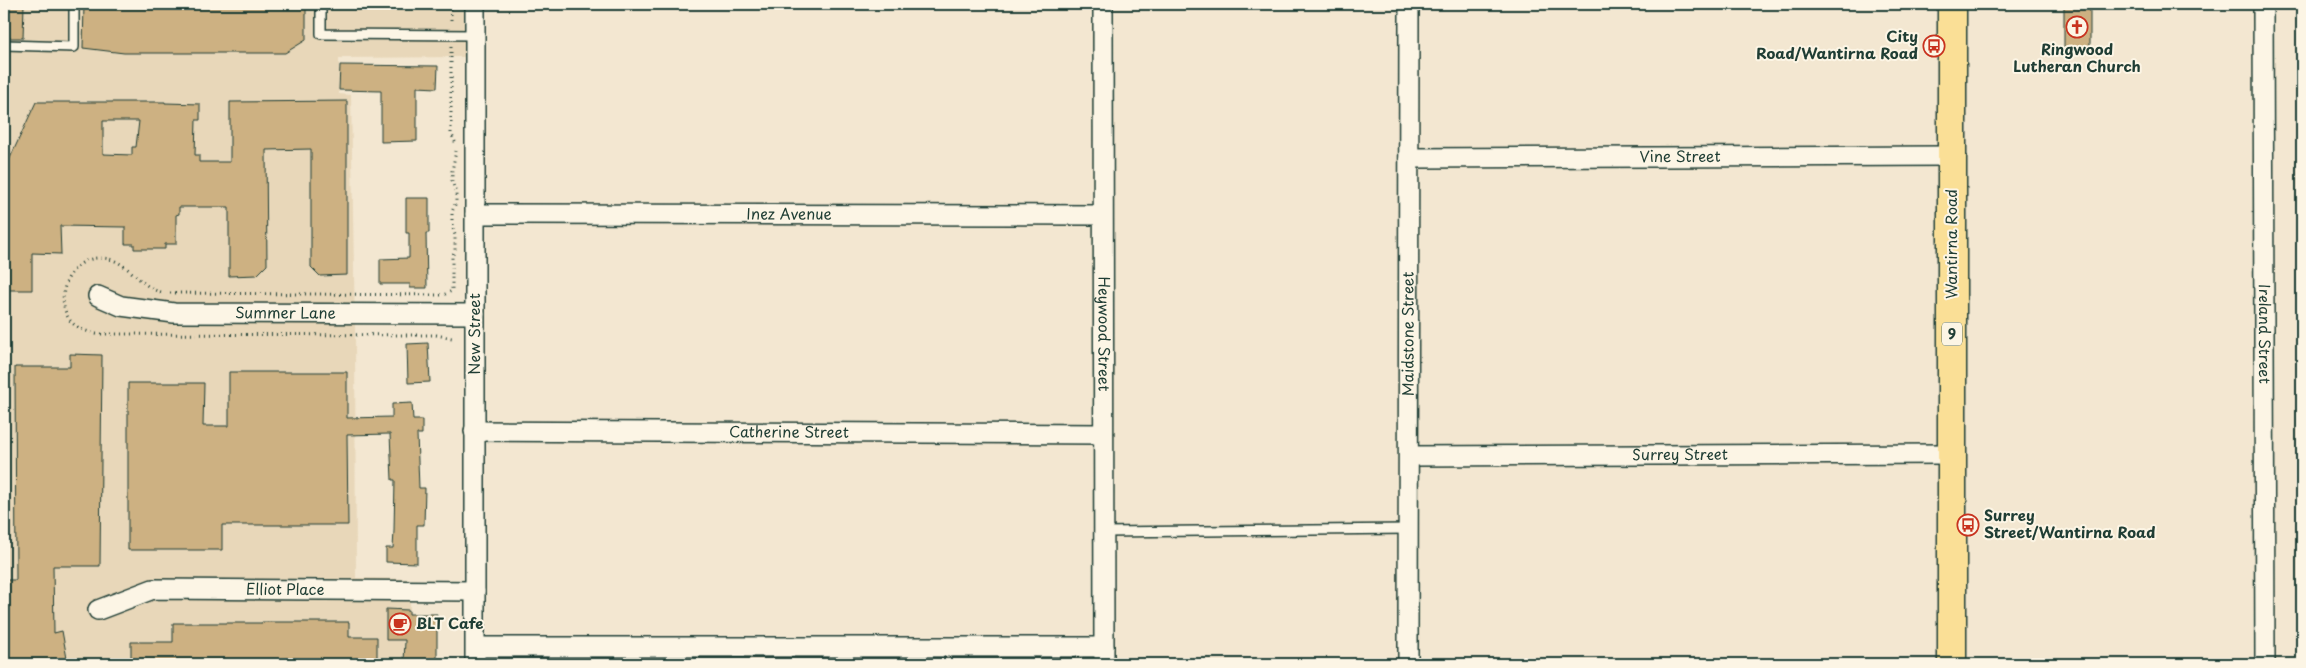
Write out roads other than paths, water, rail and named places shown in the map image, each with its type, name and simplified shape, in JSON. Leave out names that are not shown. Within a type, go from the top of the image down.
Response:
[{"type":"main road","name":"Wantirna Road","points":[[1952,4],[1952,664]]},
{"type":"street","name":"New Street","points":[[475,4],[474,431],[476,656]]},
{"type":"street","name":"Heywood Street","points":[[1102,4],[1104,656]]},
{"type":"street","name":"Maidstone Street","points":[[1408,664],[1409,4]]},
{"type":"street","name":"Ireland Street","points":[[2263,4],[2265,664]]},
{"type":"street","name":"Vine Street","points":[[1409,158],[1952,156]]},
{"type":"street","name":"Inez Avenue","points":[[475,214],[1102,215]]},
{"type":"street","name":"Summer Lane","points":[[98,296],[121,306],[174,313],[475,314]]},
{"type":"street","name":"Catherine Street","points":[[474,431],[1103,434]]},
{"type":"street","name":"Surrey Street","points":[[1409,456],[1951,454]]},
{"type":"street","name":"Elliot Place","points":[[98,610],[153,589],[475,592]]},
{"type":"street","points":[[476,656],[1104,656]]},
{"type":"lane","points":[[4,45],[74,47],[74,4]]},
{"type":"lane","points":[[321,4],[321,34],[475,35]]},
{"type":"lane","points":[[1103,532],[1409,529]]},
{"type":"place","name":"Ringwood Lutheran Church","points":[[2077,27]]},
{"type":"place","name":"City Road/Wantirna Road","points":[[1934,46]]},
{"type":"place","name":"Surrey Street/Wantirna Road","points":[[1968,525]]},
{"type":"place","name":"BLT Cafe","points":[[400,624]]}]
